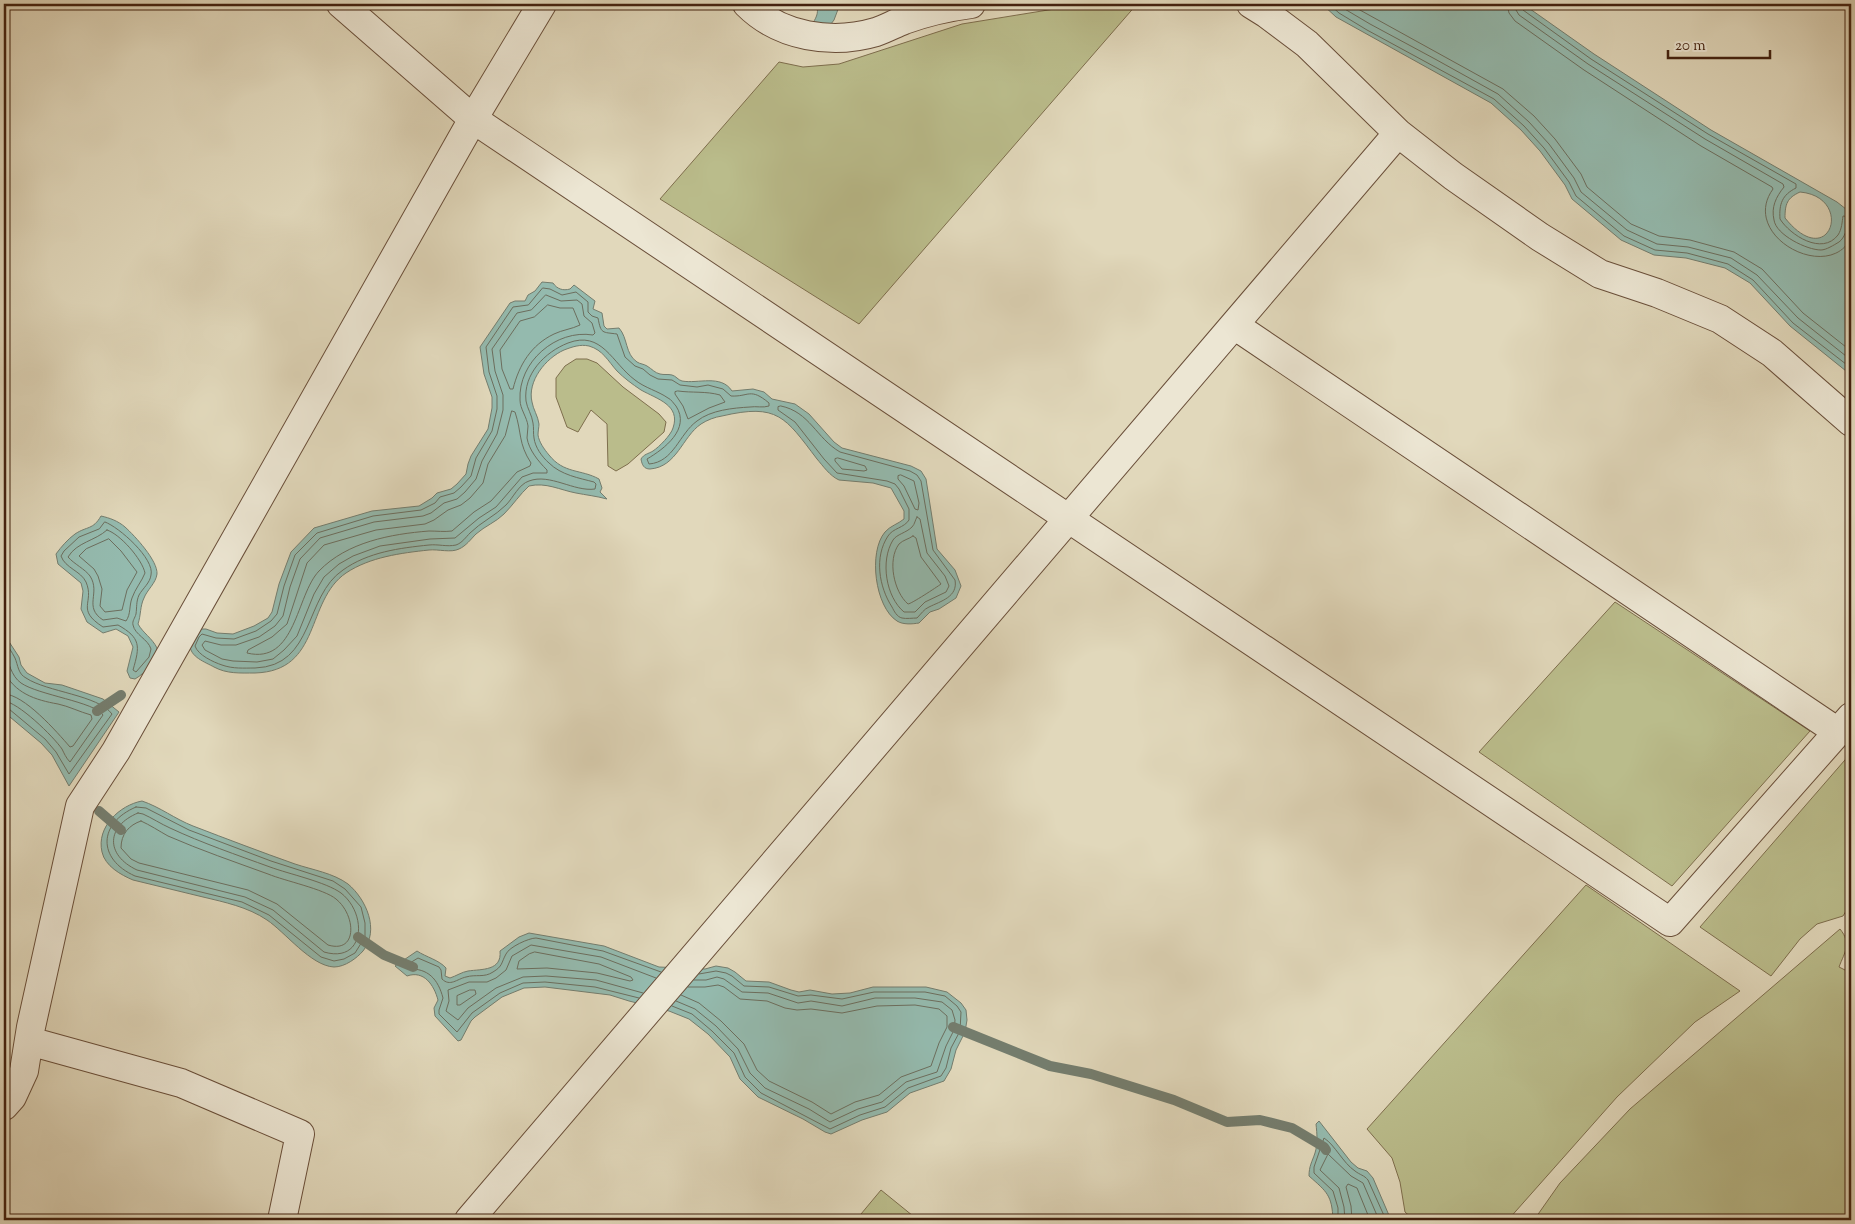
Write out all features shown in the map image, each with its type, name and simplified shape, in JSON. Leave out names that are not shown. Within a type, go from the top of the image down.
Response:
[{"type":"street","points":[[341,4],[473,119],[1670,922],[1845,724],[1234,325]]},
{"type":"street","points":[[4,1106],[12,1097],[24,1071],[80,806],[116,751],[473,119],[542,4]]},
{"type":"street","points":[[747,4],[777,26],[806,36],[842,38],[875,32],[946,8],[971,4]]},
{"type":"street","points":[[1251,4],[1307,44],[1398,133],[1469,188],[1540,237],[1600,274],[1657,293],[1720,319],[1772,354],[1851,422]]},
{"type":"street","points":[[469,1220],[1398,133]]},
{"type":"street","points":[[29,1041],[181,1083],[300,1134],[282,1220]]},
{"type":"green space","points":[[1085,4],[1137,4],[859,324],[660,199],[779,62],[803,67],[839,64],[962,24]]},
{"type":"green space","points":[[576,359],[587,359],[597,363],[623,387],[659,414],[666,422],[664,432],[628,464],[616,471],[608,466],[607,424],[591,410],[578,432],[567,427],[556,397],[556,378],[565,366]]},
{"type":"green space","points":[[1615,602],[1810,731],[1672,886],[1479,752]]},
{"type":"green space","points":[[1851,753],[1851,903],[1843,916],[1817,924],[1800,939],[1771,976],[1700,927]]},
{"type":"green space","points":[[1586,885],[1740,991],[1695,1022],[1617,1097],[1508,1220],[1414,1220],[1405,1212],[1400,1182],[1392,1158],[1367,1129]]},
{"type":"green space","points":[[1840,929],[1847,943],[1839,967],[1851,973],[1851,1220],[1534,1220],[1560,1183],[1630,1109]]},
{"type":"green space","points":[[881,1190],[918,1220],[856,1220]]},
{"type":"water","points":[[816,4],[840,4],[834,20],[824,33],[813,23],[817,14]]},
{"type":"water","points":[[1322,4],[1523,4],[1594,54],[1711,130],[1837,202],[1851,213],[1851,375],[1790,326],[1750,283],[1725,268],[1686,258],[1654,255],[1621,240],[1572,199],[1565,185],[1540,151],[1521,130],[1491,103],[1336,17]],"holes":[[[1800,192],[1817,197],[1827,206],[1831,217],[1830,228],[1824,236],[1814,238],[1801,233],[1785,218],[1785,213],[1786,205],[1790,199]]]},
{"type":"water","points":[[542,282],[553,283],[556,287],[563,290],[570,289],[574,285],[595,301],[593,309],[602,313],[604,326],[607,329],[619,328],[633,359],[657,373],[672,375],[688,382],[716,381],[727,386],[732,391],[753,389],[764,392],[772,399],[795,404],[809,414],[834,442],[842,448],[911,466],[921,471],[926,479],[937,549],[955,570],[961,586],[956,598],[939,609],[930,612],[919,623],[902,623],[889,614],[883,604],[876,579],[877,552],[885,532],[904,519],[904,511],[891,488],[873,483],[839,480],[833,476],[797,433],[778,417],[756,411],[741,412],[711,419],[694,430],[679,451],[667,463],[650,469],[645,467],[641,459],[658,447],[670,434],[675,420],[674,414],[666,404],[625,379],[598,350],[586,345],[567,349],[557,354],[545,364],[539,371],[532,386],[532,402],[538,418],[539,438],[547,453],[555,461],[567,468],[599,479],[602,488],[600,492],[607,499],[547,486],[529,486],[501,517],[479,531],[459,549],[397,554],[375,559],[355,568],[346,573],[333,585],[302,648],[292,660],[276,669],[255,673],[229,672],[214,667],[195,656],[190,645],[200,629],[233,634],[268,618],[272,612],[279,584],[291,552],[314,528],[372,511],[419,506],[437,493],[451,489],[457,484],[466,474],[471,456],[488,429],[492,408],[492,397],[484,374],[480,347],[510,303],[525,301],[528,295],[535,291]]},
{"type":"water","points":[[101,516],[117,521],[129,531],[145,549],[154,562],[156,569],[157,574],[145,595],[138,624],[157,648],[149,666],[135,679],[130,678],[127,671],[133,647],[128,636],[116,629],[103,633],[87,622],[81,609],[83,591],[81,583],[58,564],[56,554],[62,546],[75,534],[95,524]]},
{"type":"water","points":[[4,634],[27,673],[45,683],[62,685],[103,699],[119,712],[69,786],[52,755],[41,743],[4,712]]},
{"type":"water","points":[[142,801],[193,826],[295,864],[329,874],[348,884],[355,890],[369,915],[370,934],[368,943],[363,951],[346,964],[334,967],[325,965],[307,955],[260,915],[227,903],[133,880],[119,873],[106,862],[101,843],[103,834],[106,826],[118,812],[134,803]]},
{"type":"water","points":[[529,933],[604,946],[659,967],[705,969],[716,966],[728,968],[746,981],[769,982],[799,992],[810,990],[832,994],[850,993],[873,987],[926,987],[947,992],[961,1003],[966,1010],[965,1032],[956,1050],[951,1069],[944,1081],[910,1093],[887,1112],[862,1120],[831,1134],[758,1097],[740,1079],[730,1057],[708,1034],[689,1019],[669,1011],[610,995],[545,987],[524,988],[502,997],[475,1017],[461,1040],[458,1041],[435,1016],[434,1008],[438,1000],[431,984],[418,975],[407,976],[395,966],[417,951],[443,965],[446,968],[445,976],[450,978],[466,972],[494,966],[500,958],[500,951],[519,937]]},
{"type":"water","points":[[1319,1121],[1351,1162],[1358,1168],[1367,1171],[1373,1178],[1391,1220],[1333,1220],[1330,1199],[1309,1176],[1317,1146],[1316,1124]]},
{"type":"waterway","points":[[97,711],[121,695]]},
{"type":"waterway","points":[[99,811],[121,830]]},
{"type":"waterway","points":[[358,937],[384,955],[413,967]]},
{"type":"waterway","points":[[953,1027],[1050,1066],[1091,1074],[1174,1100],[1227,1122],[1260,1120],[1292,1128],[1326,1150]]}]
